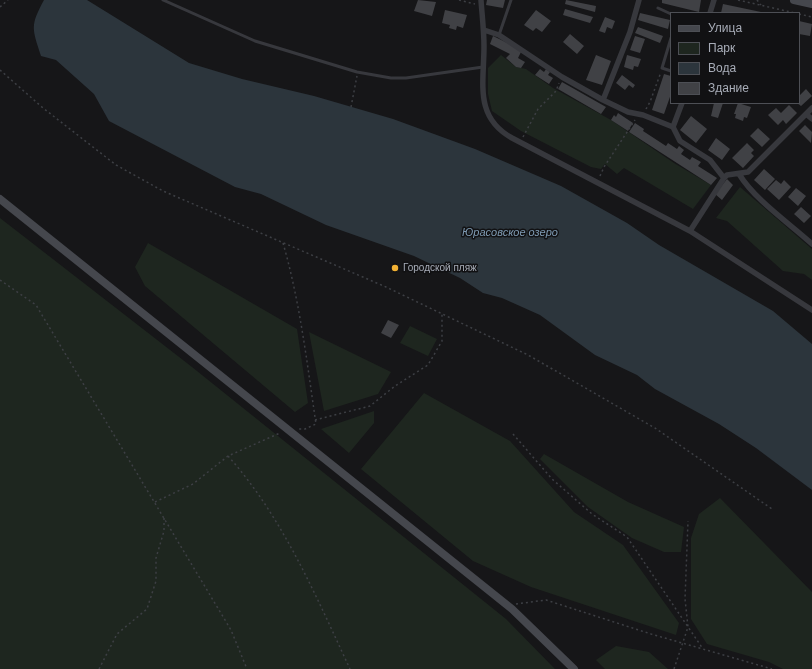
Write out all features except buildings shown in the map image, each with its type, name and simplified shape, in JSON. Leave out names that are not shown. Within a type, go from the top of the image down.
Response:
[{"type":"main road","points":[[794,0],[812,4]]},
{"type":"main road","points":[[0,199],[506,605],[574,669]]},
{"type":"street","points":[[603,100],[630,32],[640,0]]},
{"type":"street","points":[[710,12],[714,0]]},
{"type":"street","points":[[481,2],[484,30],[483,97],[490,119],[496,128],[690,231],[812,310]]},
{"type":"street","points":[[484,30],[499,35],[562,77],[603,100],[673,127],[680,141],[710,160],[724,178]]},
{"type":"street","points":[[673,127],[682,104]]},
{"type":"street","points":[[690,231],[724,178],[727,175],[748,172],[812,108]]},
{"type":"street","points":[[806,114],[812,119]]},
{"type":"street","points":[[739,174],[745,184],[812,244]]},
{"type":"lane","points":[[164,0],[255,41],[357,72],[391,78],[406,78],[483,67]]},
{"type":"lane","points":[[499,35],[511,0]]},
{"type":"lane","points":[[658,8],[670,14]]},
{"type":"lane","points":[[670,41],[662,68],[670,71]]},
{"type":"path","points":[[0,7],[8,0]]},
{"type":"path","points":[[459,0],[481,2]]},
{"type":"path","points":[[738,0],[791,12]]},
{"type":"path","points":[[757,0],[761,5]]},
{"type":"path","points":[[800,14],[812,17]]},
{"type":"path","points":[[598,182],[604,167],[650,102],[662,68]]},
{"type":"path","points":[[0,70],[43,108],[116,166],[163,191],[386,287],[528,355],[655,428],[772,509]]},
{"type":"path","points":[[351,107],[357,72]]},
{"type":"path","points":[[521,142],[538,109],[556,91],[562,77]]},
{"type":"path","points":[[155,502],[193,484],[228,456],[287,429],[305,429],[316,424],[302,324],[283,243]]},
{"type":"path","points":[[0,280],[36,305],[231,630],[247,669]]},
{"type":"path","points":[[315,420],[370,406],[395,386],[428,365],[442,341],[442,314]]},
{"type":"path","points":[[513,434],[552,479],[592,514],[627,537],[703,649]]},
{"type":"path","points":[[228,456],[250,480],[290,547],[350,669]]},
{"type":"path","points":[[99,669],[117,634],[147,609],[156,581],[156,558],[164,531],[164,517]]},
{"type":"path","points":[[674,669],[684,643],[688,627],[684,599],[688,521]]},
{"type":"path","points":[[506,605],[546,600],[772,669]]},
{"type":"green space","points":[[501,55],[516,67],[526,69],[553,88],[611,120],[674,163],[711,185],[693,209],[624,168],[617,174],[605,164],[601,169],[591,167],[521,131],[492,111],[488,94],[488,68]]},
{"type":"green space","points":[[740,187],[812,249],[812,280],[804,274],[783,271],[727,221],[716,218]]},
{"type":"green space","points":[[0,218],[192,367],[506,619],[555,669],[0,669]]},
{"type":"green space","points":[[148,243],[297,329],[308,403],[295,412],[145,286],[135,267]]},
{"type":"green space","points":[[410,326],[437,339],[428,356],[400,343]]},
{"type":"green space","points":[[309,332],[391,372],[378,394],[324,411]]},
{"type":"green space","points":[[424,393],[510,441],[574,512],[623,545],[679,623],[676,635],[531,587],[473,561],[361,469]]},
{"type":"green space","points":[[374,411],[374,423],[349,453],[321,429]]},
{"type":"green space","points":[[544,454],[628,502],[684,527],[681,552],[664,552],[632,538],[588,507],[540,459]]},
{"type":"green space","points":[[720,498],[812,592],[812,669],[783,669],[769,662],[707,644],[691,619],[691,538],[699,514]]},
{"type":"green space","points":[[616,646],[649,652],[668,669],[605,669],[596,660]]},
{"type":"water","name":"Юрасовское озеро","points":[[44,0],[87,0],[189,63],[242,79],[314,96],[393,119],[475,149],[561,186],[627,223],[659,245],[773,311],[812,344],[812,490],[756,448],[719,424],[655,389],[637,375],[595,355],[540,315],[502,298],[483,293],[460,278],[414,256],[326,225],[261,194],[235,187],[109,121],[94,94],[56,60],[41,56],[34,33],[34,27],[36,16]]},
{"type":"place","name":"Городской пляж","points":[[395,268]]}]
